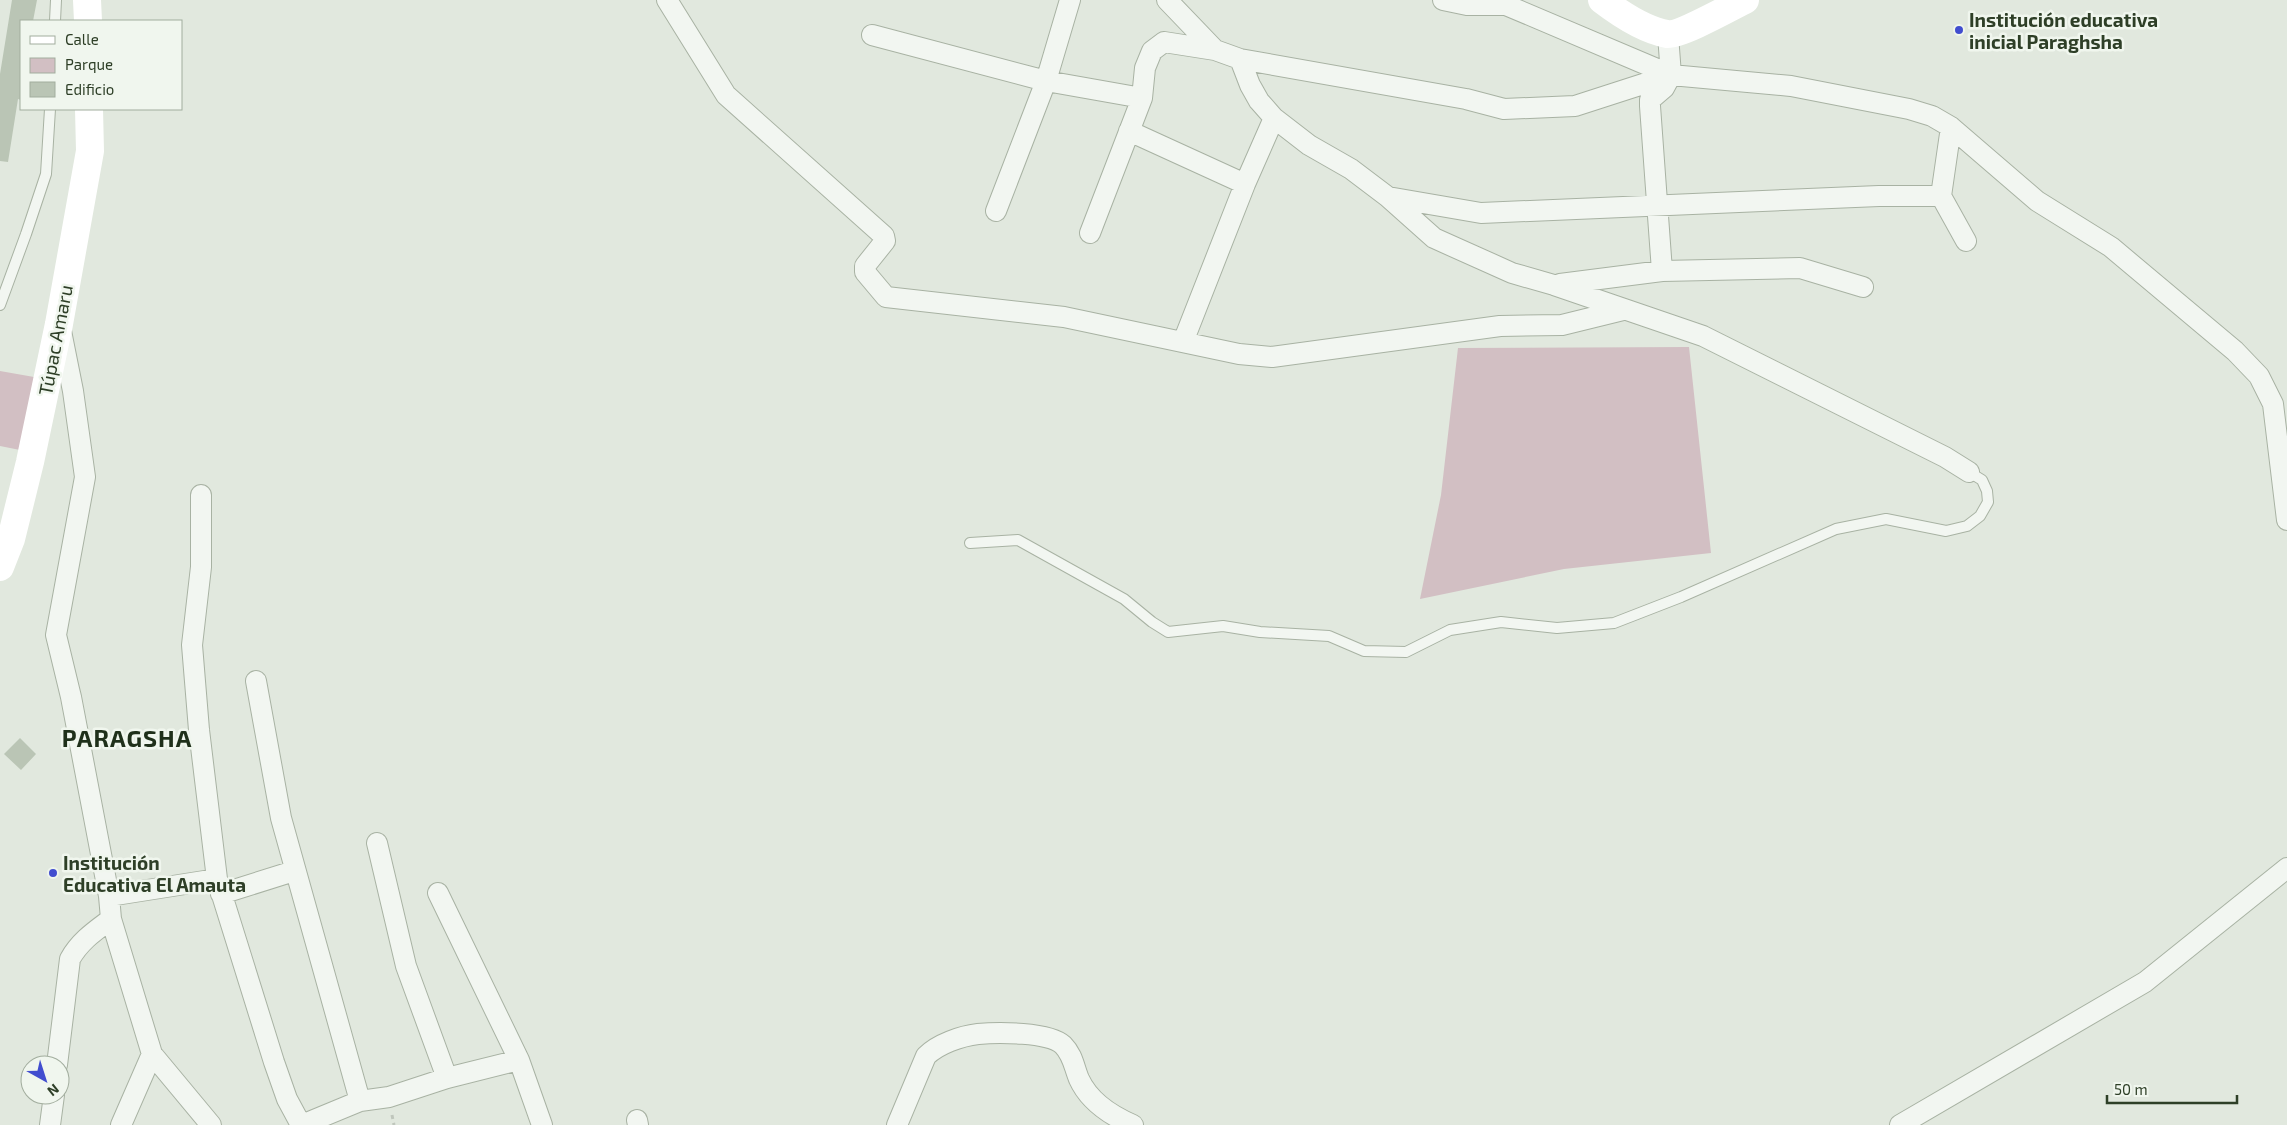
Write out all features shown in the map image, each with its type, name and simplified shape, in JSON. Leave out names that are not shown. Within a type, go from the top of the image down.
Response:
[{"type":"main road","points":[[87,0],[88,20]]},
{"type":"main road","points":[[1602,0],[1632,20],[1668,35],[1683,30],[1745,0]]},
{"type":"main road","name":"Túpac Amaru","points":[[0,567],[11,539],[30,462],[59,324],[90,150],[90,110]]},
{"type":"street","points":[[667,0],[726,95],[884,236],[885,241],[865,266],[865,272],[886,297],[1064,317],[1239,354],[1272,357],[1500,326],[1562,325],[1623,310]]},
{"type":"street","points":[[996,212],[1046,82],[1070,0]]},
{"type":"street","points":[[1168,0],[1215,50]]},
{"type":"street","points":[[1443,0],[1467,5],[1504,3],[1671,75],[1792,86],[1908,109],[1932,116],[1951,127],[2036,201],[2111,247],[2234,351],[2260,376],[2273,404],[2287,520]]},
{"type":"street","points":[[872,35],[1046,82],[1142,98]]},
{"type":"street","points":[[1662,271],[1650,100],[1664,88],[1671,75],[1668,35]]},
{"type":"street","points":[[1090,233],[1142,98],[1145,68],[1152,51],[1164,42],[1215,50],[1240,59],[1466,99],[1504,108],[1575,106],[1671,75]]},
{"type":"street","points":[[1240,59],[1254,93],[1274,118],[1309,145],[1351,169],[1388,197],[1434,238],[1512,273],[1554,285],[1703,336],[1945,457],[1969,472]]},
{"type":"street","points":[[1183,342],[1245,184],[1274,118]]},
{"type":"street","points":[[1951,127],[1940,196],[1966,241]]},
{"type":"street","points":[[1129,131],[1245,184]]},
{"type":"street","points":[[1388,197],[1481,213],[1878,196],[1940,196]]},
{"type":"street","points":[[1554,285],[1662,271],[1800,268],[1863,287]]},
{"type":"street","points":[[59,324],[72,391],[85,477],[56,635],[109,896],[111,919],[152,1054],[211,1125]]},
{"type":"street","points":[[201,495],[201,567],[192,645],[199,730],[219,887],[287,1099],[302,1125],[360,1101],[389,1097],[447,1078],[519,1060]]},
{"type":"street","points":[[256,681],[281,818],[294,872],[360,1101]]},
{"type":"street","points":[[377,843],[406,966],[447,1078]]},
{"type":"street","points":[[1900,1125],[2146,982],[2287,868]]},
{"type":"street","points":[[109,896],[219,887],[294,872]]},
{"type":"street","points":[[438,893],[519,1060],[542,1125]]},
{"type":"street","points":[[58,1055],[70,959],[76,948],[86,937],[111,919]]},
{"type":"street","points":[[897,1125],[926,1056],[934,1048],[977,1034],[1036,1035],[1056,1039],[1070,1053],[1080,1081],[1090,1096],[1118,1118],[1133,1125]]},
{"type":"street","points":[[121,1125],[152,1054]]},
{"type":"street","points":[[50,1125],[53,1105]]},
{"type":"lane","points":[[55,20],[56,0]]},
{"type":"lane","points":[[0,305],[46,174],[50,110]]},
{"type":"lane","points":[[970,543],[1018,540],[1124,599],[1152,622],[1168,632],[1222,626],[1260,632],[1329,636],[1364,651],[1406,652],[1450,630],[1501,622],[1557,628],[1614,623],[1681,598],[1836,529],[1886,519],[1946,531],[1967,526],[1980,516],[1988,502],[1987,491],[1982,480],[1969,472]]},
{"type":"green space","points":[[1689,347],[1711,553],[1564,569],[1420,599],[1441,495],[1458,348]]},
{"type":"green space","points":[[0,371],[34,377],[20,450],[0,446]]},
{"type":"building","points":[[12,0],[37,0],[33,20],[20,20],[20,100],[18,99],[8,162],[0,161],[0,74]]},
{"type":"building","points":[[20,738],[36,754],[21,770],[4,754]]},
{"type":"place","name":"Institución educativa inicial Paraghsha","points":[[1959,30]]},
{"type":"place","name":"Institución Educativa El Amauta","points":[[53,873]]},
{"type":"district","name":"PARAGSHA","points":[[127,737]]}]
